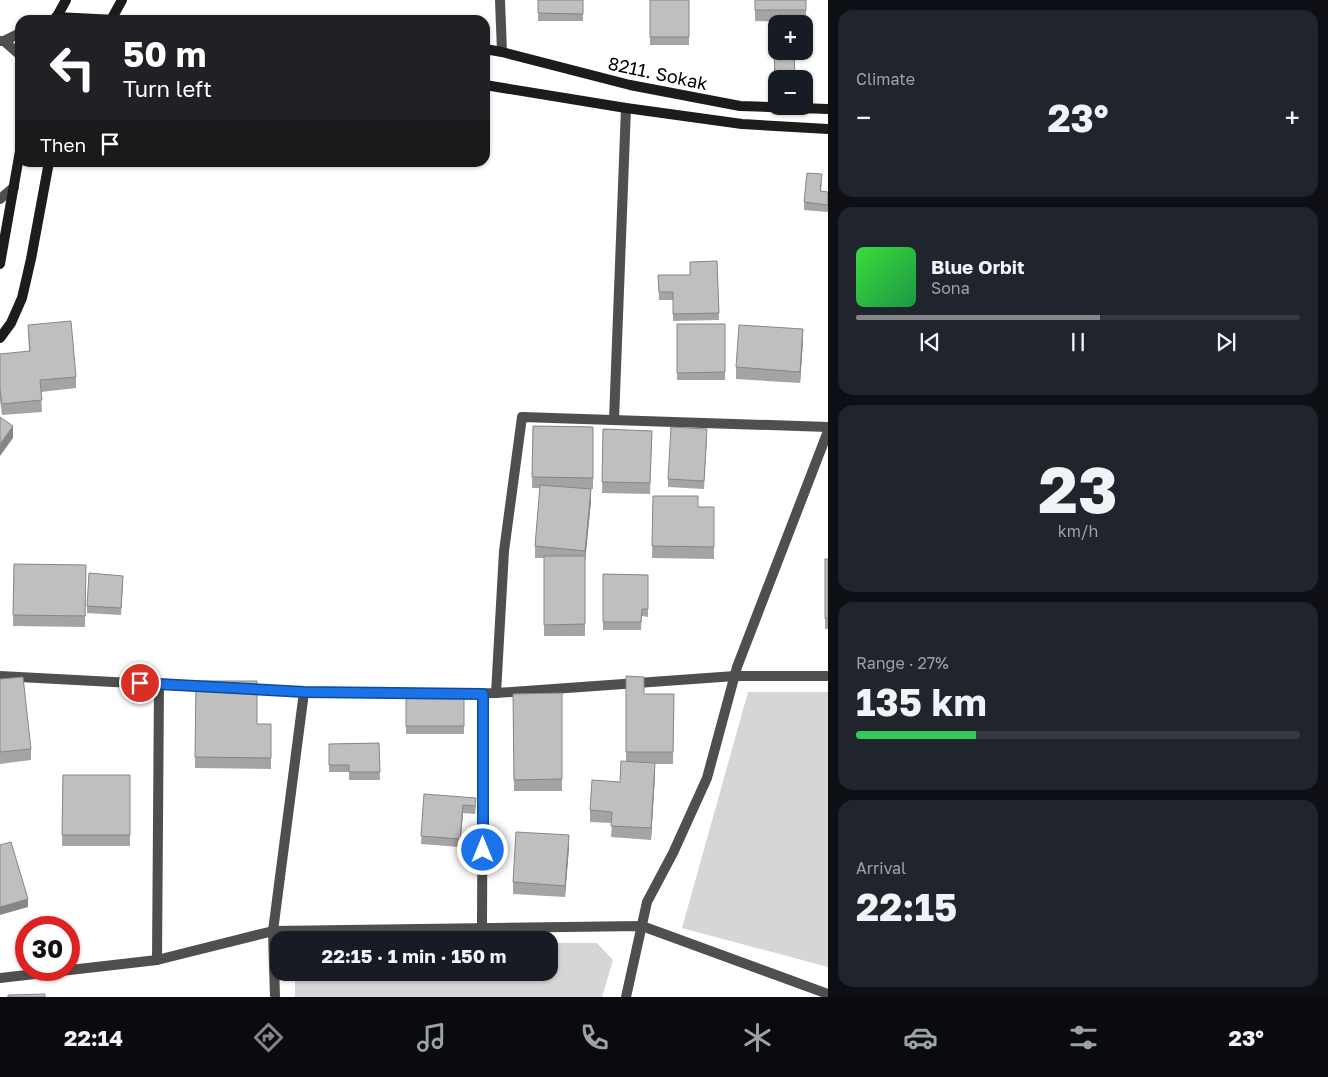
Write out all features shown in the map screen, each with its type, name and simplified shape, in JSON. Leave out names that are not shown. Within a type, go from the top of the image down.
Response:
[{"type":"street","points":[[56,15],[66,0]]},
{"type":"street","points":[[114,15],[122,0]]},
{"type":"street","points":[[500,0],[502,52]]},
{"type":"street","points":[[15,35],[2,41],[15,51]]},
{"type":"street","name":"8211. Sokak","points":[[490,51],[630,85],[740,106],[828,109]]},
{"type":"street","points":[[490,86],[626,108],[742,124],[828,129]]},
{"type":"street","points":[[614,420],[626,108]]},
{"type":"street","points":[[0,264],[17,167]]},
{"type":"street","points":[[0,338],[11,323],[22,298],[48,167]]},
{"type":"street","points":[[0,199],[14,187]]},
{"type":"street","points":[[496,694],[504,551],[522,417],[828,427]]},
{"type":"street","points":[[626,997],[647,902],[673,853],[707,778],[735,676],[828,431]]},
{"type":"street","points":[[0,676],[217,688]]},
{"type":"street","points":[[444,694],[496,694],[735,676],[828,676]]},
{"type":"street","points":[[157,960],[160,684]]},
{"type":"street","points":[[237,689],[424,694]]},
{"type":"street","points":[[304,692],[273,931],[642,926],[828,994]]},
{"type":"street","points":[[482,928],[483,694]]},
{"type":"street","points":[[0,978],[157,960],[270,932]]},
{"type":"street","points":[[275,981],[275,997]]},
{"type":"shaded area","points":[[748,692],[828,692],[828,967],[682,928]]},
{"type":"shaded area","points":[[558,943],[597,943],[613,960],[602,997],[295,997],[295,981],[558,981]]},
{"type":"building","points":[[538,0],[583,0],[583,14],[538,13]]},
{"type":"building","points":[[650,0],[689,0],[689,37],[650,37]]},
{"type":"building","points":[[755,0],[806,0],[806,10],[755,10]]},
{"type":"building","points":[[774,60],[794,60],[795,70],[775,70]]},
{"type":"building","points":[[807,173],[822,174],[820,191],[828,192],[828,205],[804,202]]},
{"type":"building","points":[[717,261],[719,313],[673,314],[673,292],[659,292],[658,275],[690,275],[690,262]]},
{"type":"building","points":[[71,321],[76,377],[40,380],[42,400],[2,404],[0,354],[30,351],[28,325]]},
{"type":"building","points":[[677,324],[725,324],[725,372],[677,373]]},
{"type":"building","points":[[739,325],[803,329],[800,372],[736,367]]},
{"type":"building","points":[[0,417],[13,426],[0,444]]},
{"type":"building","points":[[533,426],[593,427],[593,478],[532,477]]},
{"type":"building","points":[[671,427],[707,429],[704,481],[668,479]]},
{"type":"building","points":[[603,429],[652,431],[650,483],[602,482]]},
{"type":"building","points":[[540,485],[591,489],[585,551],[535,546]]},
{"type":"building","points":[[653,496],[698,496],[698,507],[714,507],[714,547],[652,546]]},
{"type":"building","points":[[544,556],[585,556],[585,624],[544,625]]},
{"type":"building","points":[[825,559],[828,559],[828,618],[825,618]]},
{"type":"building","points":[[14,564],[86,565],[85,616],[13,615]]},
{"type":"building","points":[[89,573],[123,576],[121,608],[87,606]]},
{"type":"building","points":[[603,574],[648,575],[648,609],[642,609],[641,622],[603,622]]},
{"type":"building","points":[[626,676],[644,677],[644,694],[674,694],[673,752],[626,752]]},
{"type":"building","points":[[23,677],[31,749],[0,752],[0,679]]},
{"type":"building","points":[[196,681],[257,681],[257,724],[271,724],[271,758],[195,757]]},
{"type":"building","points":[[406,689],[464,689],[464,726],[406,726]]},
{"type":"building","points":[[562,693],[562,779],[514,780],[513,694]]},
{"type":"building","points":[[379,743],[380,772],[349,772],[349,765],[329,765],[329,744]]},
{"type":"building","points":[[621,761],[655,763],[651,828],[611,826],[612,812],[590,810],[592,780],[620,782]]},
{"type":"building","points":[[63,775],[130,775],[130,835],[62,835]]},
{"type":"building","points":[[424,794],[476,798],[475,806],[463,805],[460,839],[421,836]]},
{"type":"building","points":[[516,832],[569,835],[565,886],[513,882]]},
{"type":"building","points":[[11,842],[28,899],[0,907],[0,845]]},
{"type":"building","points":[[45,994],[45,997],[8,997],[8,995]]},
{"type":"route","points":[[140,683],[304,692],[483,694],[483,850]]}]
